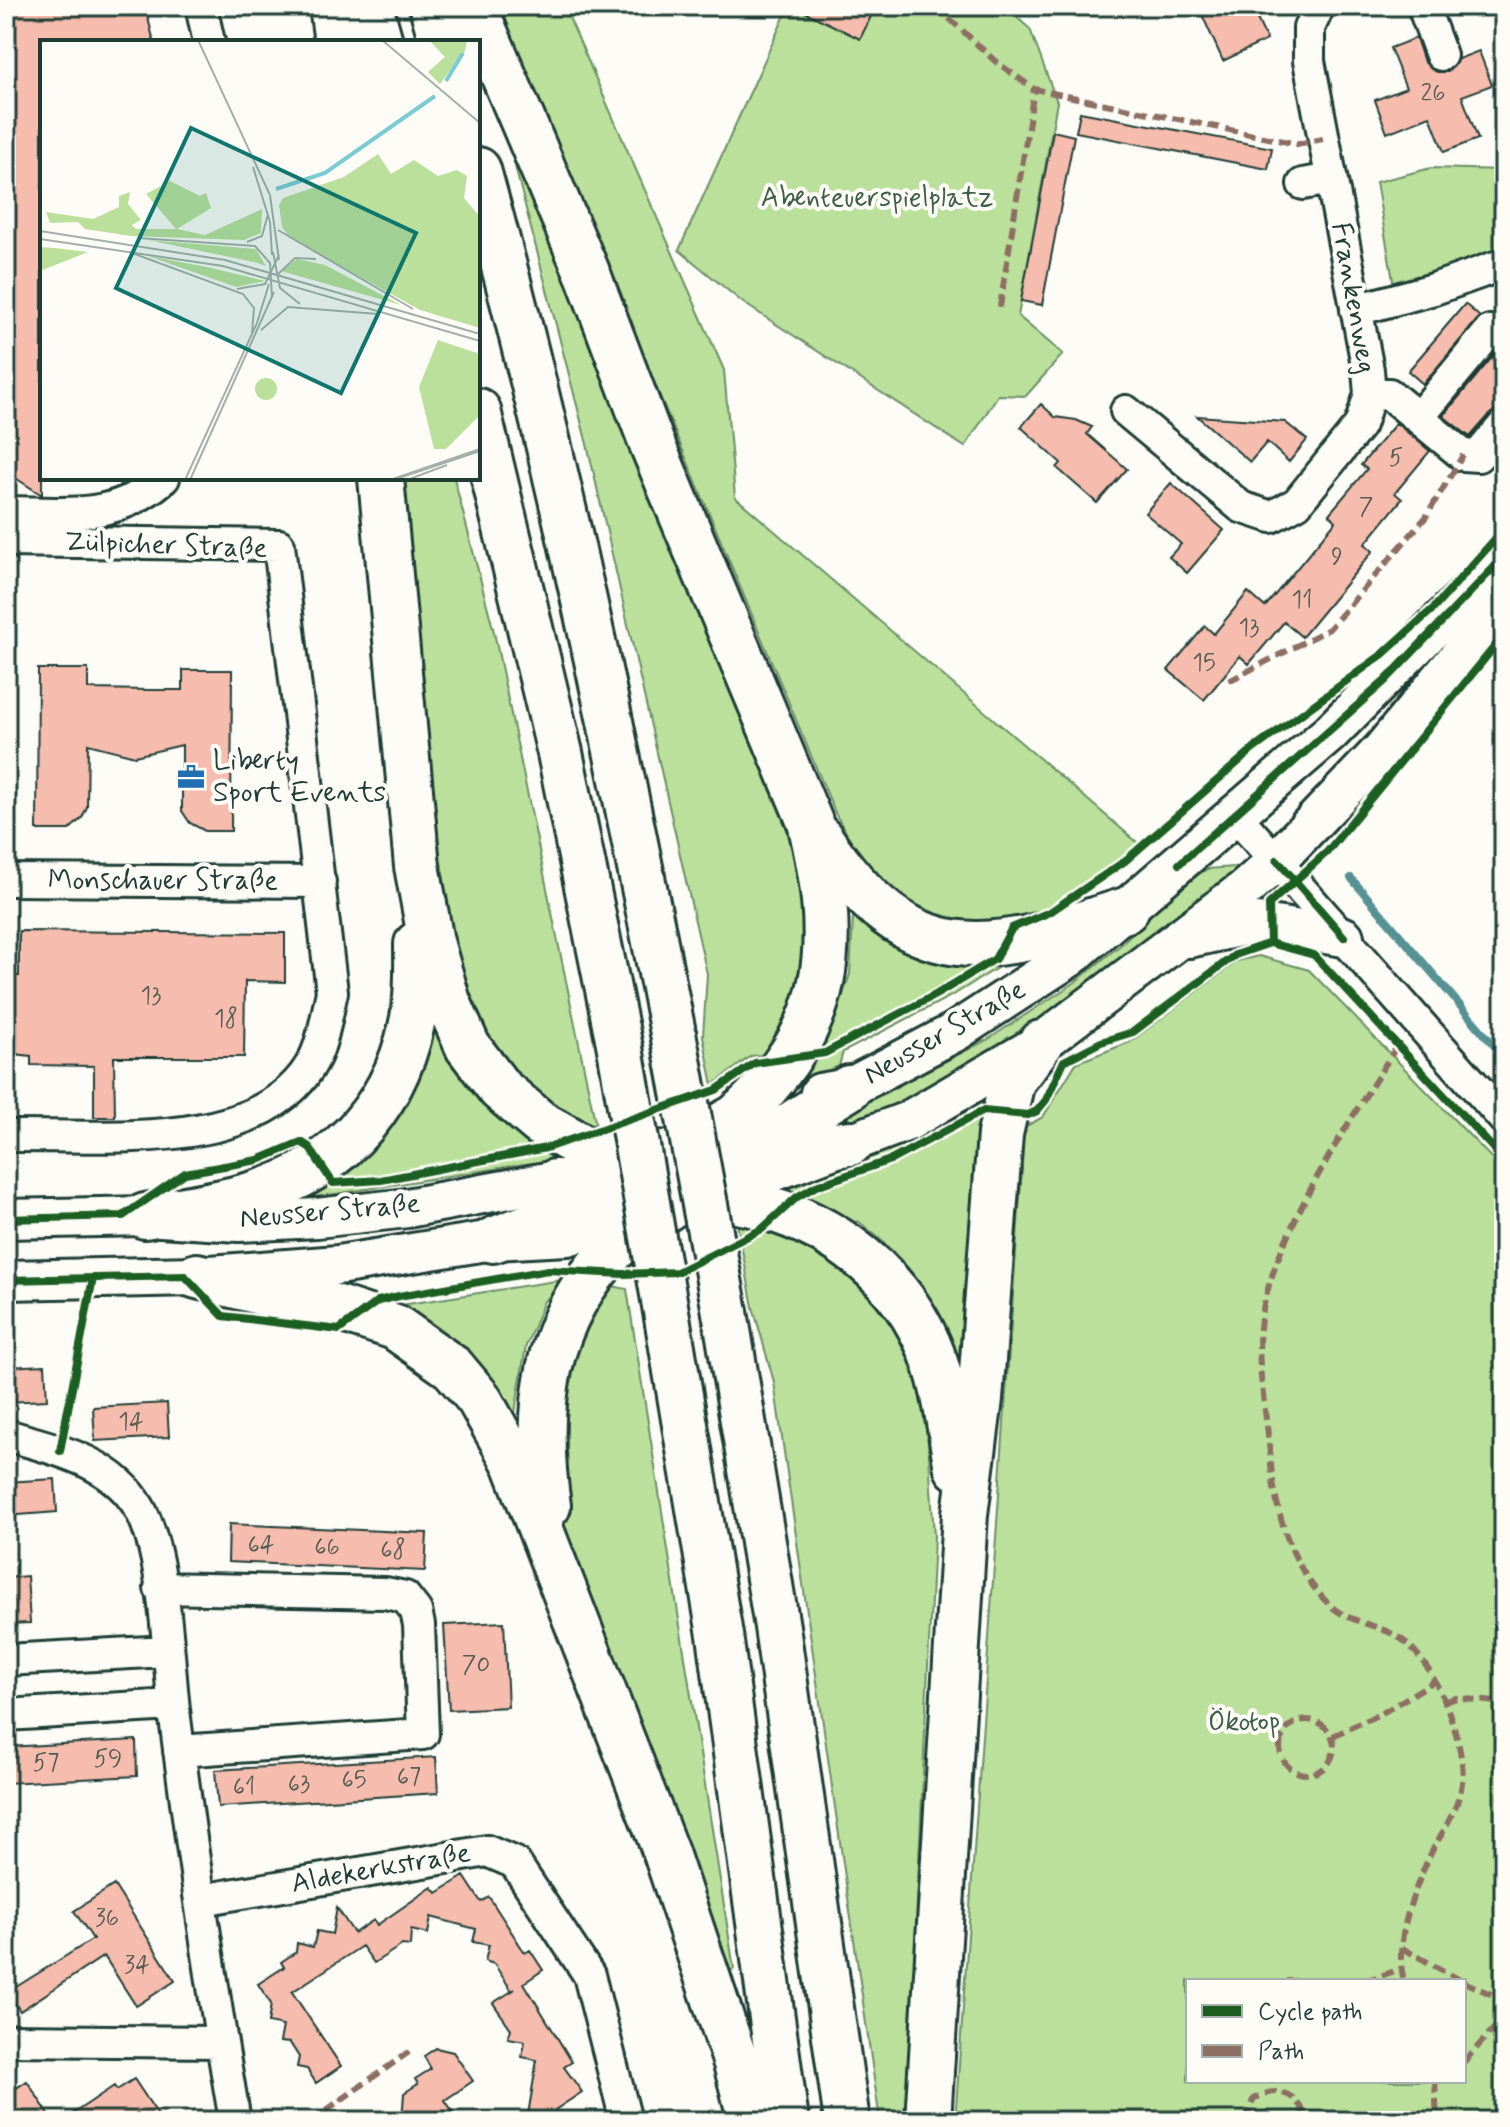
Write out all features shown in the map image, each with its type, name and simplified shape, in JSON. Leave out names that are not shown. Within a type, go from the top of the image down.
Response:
[{"type":"highway","points":[[332,6],[337,40]]},
{"type":"highway","points":[[370,6],[379,40]]},
{"type":"highway","points":[[432,6],[441,40]]},
{"type":"highway","points":[[474,6],[589,277],[652,444],[810,822],[824,880],[829,928],[824,974],[808,1024],[789,1060],[753,1102],[736,1117],[569,1211],[493,1240]]},
{"type":"highway","points":[[480,178],[565,517],[619,756],[673,1033],[725,1312],[777,1627],[847,2121]]},
{"type":"highway","points":[[480,419],[560,753],[620,1048],[720,1635],[786,2121]]},
{"type":"highway","points":[[381,480],[417,866],[431,942],[448,1002],[468,1047],[500,1089],[540,1123],[589,1150],[740,1157],[850,1143]]},
{"type":"highway","points":[[810,822],[839,865],[868,899],[900,924],[933,940],[970,947],[1003,945],[1126,910]]},
{"type":"highway","points":[[145,1216],[254,1194],[292,1180],[350,1142],[380,1107],[402,1065],[416,1004],[417,866]]},
{"type":"highway","points":[[928,2121],[965,1514],[980,1399],[1002,1113],[1012,1081],[1041,1043]]},
{"type":"highway","points":[[560,1575],[541,1459],[541,1405],[550,1361],[570,1312],[595,1272],[636,1229],[740,1157],[849,1088]]},
{"type":"highway","points":[[555,1182],[678,1201],[727,1199],[782,1210],[849,1246],[883,1276],[911,1312],[938,1370],[965,1514]]},
{"type":"highway","points":[[197,1276],[363,1314],[425,1345],[453,1368],[498,1429],[560,1575],[666,1853],[731,2048],[751,2121]]},
{"type":"main road","name":"Neusser Straße","points":[[6,1219],[145,1216],[239,1222],[317,1218],[407,1208],[555,1182],[669,1154],[825,1091],[849,1088],[955,1032],[1018,994],[1070,957],[1236,816],[1385,681],[1504,557]]},
{"type":"main road","name":"Neusser Straße","points":[[6,1280],[197,1276],[338,1265],[493,1240],[567,1236],[908,1121],[1041,1043],[1182,939],[1277,860],[1382,750],[1504,602]]},
{"type":"main road","points":[[1182,939],[1257,923],[1288,925],[1344,937]]},
{"type":"street","points":[[201,6],[209,40]]},
{"type":"street","name":"Frankenweg","points":[[1126,411],[1241,507],[1271,517],[1297,503],[1360,425],[1370,394],[1356,310],[1317,182],[1309,28],[1319,6]]},
{"type":"street","points":[[1423,6],[1441,55]]},
{"type":"street","points":[[1356,310],[1434,289],[1504,264]]},
{"type":"street","points":[[1418,418],[1490,331]]},
{"type":"street","points":[[1370,394],[1389,394],[1463,455],[1478,456],[1504,425]]},
{"type":"street","points":[[6,512],[91,513],[117,508],[143,496],[162,480]]},
{"type":"street","name":"Zülpicher Straße","points":[[6,541],[279,545],[320,882]]},
{"type":"street","points":[[1236,816],[1504,1119]]},
{"type":"street","name":"Monschauer Straße","points":[[6,880],[320,882]]},
{"type":"street","points":[[6,1136],[184,1133],[244,1120],[287,1094],[315,1057],[332,992],[320,882]]},
{"type":"street","points":[[6,1435],[68,1454],[111,1475],[140,1508],[156,1548],[179,1751],[235,2121]]},
{"type":"street","points":[[160,1588],[385,1593],[405,1597],[416,1611],[419,1625],[423,1734],[179,1751]]},
{"type":"street","points":[[6,1660],[167,1651]]},
{"type":"street","points":[[6,1715],[173,1705]]},
{"type":"street","name":"Aldekerkstraße","points":[[201,1900],[487,1851],[515,1863],[589,1975],[626,2121]]},
{"type":"street","points":[[6,2040],[221,2042]]},
{"type":"green space","points":[[496,6],[564,6],[724,370],[735,497],[1138,843],[1072,894],[1026,917],[980,924],[957,921],[913,906],[893,893],[864,863],[836,815]]},
{"type":"green space","name":"Abenteuerspielplatz","points":[[789,6],[1004,6],[1030,29],[1057,102],[1018,316],[1063,354],[1026,396],[998,395],[965,447],[742,302],[679,250]]},
{"type":"green space","points":[[491,74],[565,260],[596,362],[791,823],[810,946],[797,1007],[773,1054],[751,1056],[713,1085],[703,1036],[707,974],[588,448]]},
{"type":"green space","points":[[1431,168],[1504,170],[1501,257],[1395,292],[1376,182]]},
{"type":"green space","points":[[400,480],[455,480],[494,632],[596,1126],[577,1132],[482,1046],[441,927]]},
{"type":"green space","points":[[1248,866],[1071,1009],[887,1117],[823,1134],[828,1121],[987,1040],[1074,983],[1124,942],[1163,898],[1207,869]]},
{"type":"green space","points":[[854,899],[1015,957],[955,994],[843,1052],[839,1066],[799,1084],[794,1079],[824,1026],[836,1015],[850,974]]},
{"type":"green space","name":"Ökotop","points":[[1259,956],[1309,970],[1504,1171],[1504,2121],[955,2121],[1022,1167],[1012,1163],[1015,1132],[1043,1117],[1076,1063],[1130,1042],[1237,961]]},
{"type":"green space","points":[[433,1017],[576,1156],[291,1201]]},
{"type":"green space","points":[[990,1091],[972,1398],[943,1321],[916,1278],[899,1258],[858,1221],[846,1225],[764,1189]]},
{"type":"green space","points":[[736,1218],[803,1238],[878,1298],[925,1391],[934,1536],[907,2121],[880,2121],[774,1382],[753,1307]]},
{"type":"green space","points":[[568,1279],[544,1301],[526,1346],[512,1431],[382,1308]]},
{"type":"green space","points":[[607,1285],[627,1289],[734,1969],[730,1971],[567,1552],[554,1457],[562,1367]]},
{"type":"building","points":[[6,6],[145,6],[154,40],[40,40],[42,495],[6,472]]},
{"type":"building","points":[[793,6],[876,6],[860,39]]},
{"type":"building","points":[[1198,6],[1251,6],[1267,40],[1223,61]]},
{"type":"building","points":[[1416,38],[1424,62],[1437,72],[1448,72],[1458,59],[1479,51],[1492,85],[1462,96],[1478,139],[1444,152],[1430,116],[1387,133],[1375,100],[1406,88],[1390,48]]},
{"type":"building","points":[[1080,112],[1272,148],[1268,169],[1076,132]]},
{"type":"building","points":[[1053,131],[1074,136],[1042,305],[1021,301]]},
{"type":"building","points":[[1465,304],[1480,317],[1423,384],[1408,371]]},
{"type":"building","points":[[1504,343],[1504,407],[1491,413],[1470,437],[1443,416]]},
{"type":"building","points":[[1041,404],[1055,417],[1076,420],[1092,427],[1087,434],[1127,469],[1097,503],[1057,468],[1061,463],[1021,427]]},
{"type":"building","points":[[1197,416],[1285,422],[1307,440],[1289,462],[1267,442],[1250,462]]},
{"type":"building","points":[[1396,423],[1430,451],[1395,493],[1402,499],[1365,544],[1373,551],[1302,637],[1284,622],[1249,664],[1240,656],[1204,700],[1168,670],[1205,626],[1214,634],[1248,592],[1265,607],[1336,521],[1329,514],[1367,469],[1361,465]]},
{"type":"building","points":[[1171,483],[1224,530],[1187,573],[1169,557],[1181,544],[1145,513]]},
{"type":"building","points":[[38,669],[88,669],[88,689],[150,690],[183,690],[183,670],[232,670],[231,831],[205,831],[190,823],[182,811],[182,745],[135,756],[88,744],[87,807],[82,818],[69,830],[37,830]]},
{"type":"building","points":[[19,931],[285,933],[285,982],[245,981],[244,1057],[114,1057],[115,1117],[94,1117],[94,1066],[31,1065],[31,1056],[6,1053],[6,976],[19,976]]},
{"type":"building","points":[[45,1365],[47,1400],[6,1402],[6,1367]]},
{"type":"building","points":[[167,1403],[169,1437],[95,1441],[93,1407]]},
{"type":"building","points":[[55,1479],[57,1512],[6,1516],[6,1482]]},
{"type":"building","points":[[229,1524],[427,1533],[425,1571],[228,1562]]},
{"type":"building","points":[[27,1576],[30,1623],[6,1624],[6,1578]]},
{"type":"building","points":[[504,1622],[508,1707],[449,1710],[444,1625]]},
{"type":"building","points":[[136,1740],[137,1776],[6,1783],[6,1747]]},
{"type":"building","points":[[436,1757],[438,1793],[218,1807],[215,1770]]},
{"type":"building","points":[[464,1876],[481,1902],[489,1897],[525,1953],[530,1950],[543,1970],[524,1983],[572,2062],[564,2067],[582,2092],[555,2110],[563,2121],[527,2121],[537,2060],[522,2057],[525,2041],[508,2038],[511,2029],[493,2003],[512,1991],[494,1964],[485,1961],[489,1945],[473,1942],[476,1929],[431,1917],[428,1934],[411,1930],[410,1946],[402,1945],[374,1963],[362,1946],[292,1992],[341,2066],[316,2083],[307,2069],[297,2067],[299,2057],[290,2043],[280,2042],[283,2026],[268,2023],[271,2004],[258,1984],[284,1967],[281,1962],[296,1952],[297,1943],[313,1947],[317,1931],[332,1934],[337,1908],[354,1933],[374,1920],[377,1925],[432,1887],[437,1893]]},
{"type":"building","points":[[114,1885],[175,1981],[136,2006],[104,1956],[20,2011],[8,1992],[93,1939],[74,1911]]},
{"type":"building","points":[[436,2048],[453,2052],[473,2081],[445,2100],[459,2121],[402,2121],[404,2093],[418,2084],[415,2079],[431,2069],[424,2056]]},
{"type":"building","points":[[134,2079],[162,2121],[62,2121],[114,2086],[117,2090]]},
{"type":"building","points":[[27,2081],[53,2121],[6,2121],[6,2095]]},
{"type":"waterway","points":[[1351,878],[1504,1057]]},
{"type":"marked path","points":[[936,6],[995,61],[1034,89],[1297,144],[1323,139]]},
{"type":"marked path","points":[[1000,307],[1034,89]]},
{"type":"marked path","points":[[1229,681],[1329,629],[1426,517],[1463,455]]},
{"type":"marked path","points":[[1397,1046],[1295,1219],[1267,1293],[1260,1327],[1259,1356],[1275,1495],[1295,1556],[1317,1592],[1332,1607],[1398,1637],[1422,1660],[1449,1712],[1459,1748],[1462,1764],[1460,1791],[1410,1906],[1401,1952],[1404,1979]]},
{"type":"marked path","points":[[1333,1736],[1384,1712],[1436,1680]]},
{"type":"marked path","points":[[1446,1701],[1457,1698],[1504,1703]]},
{"type":"marked path","points":[[1307,1720],[1326,1728],[1334,1747],[1326,1766],[1307,1774],[1288,1766],[1280,1747],[1288,1728],[1307,1720]]},
{"type":"marked path","points":[[1402,1948],[1458,1979]]},
{"type":"marked path","points":[[1371,1979],[1401,1969]]},
{"type":"marked path","points":[[1466,1983],[1504,2000]]},
{"type":"marked path","points":[[1466,2060],[1504,2017]]},
{"type":"marked path","points":[[311,2121],[409,2052]]},
{"type":"marked path","points":[[1435,2083],[1437,2121]]},
{"type":"marked path","points":[[1245,2121],[1253,2100],[1278,2092],[1299,2104],[1306,2121]]},
{"type":"cycle path","points":[[6,1219],[123,1216],[185,1173],[258,1160],[301,1142],[309,1147],[333,1183],[381,1180],[546,1148],[716,1090],[755,1063],[825,1053],[937,994],[995,959],[1012,928],[1050,912],[1125,861],[1252,750],[1383,654],[1434,608],[1504,529]]},
{"type":"cycle path","points":[[1179,864],[1385,681],[1504,557]]},
{"type":"cycle path","points":[[1270,943],[1269,904],[1327,852],[1504,635]]},
{"type":"cycle path","points":[[1277,860],[1344,937]]},
{"type":"cycle path","points":[[1270,943],[1314,955],[1504,1160]]},
{"type":"cycle path","points":[[6,1280],[185,1276],[223,1316],[339,1330],[378,1301],[548,1270],[623,1274],[677,1272],[762,1229],[797,1197],[816,1186],[893,1159],[983,1111],[1028,1115],[1037,1111],[1046,1100],[1064,1061],[1101,1042],[1133,1032],[1235,955],[1270,943]]},
{"type":"cycle path","points":[[60,1451],[93,1278]]},
{"type":"place","name":"Liberty Sport Events","points":[[191,777]]}]
